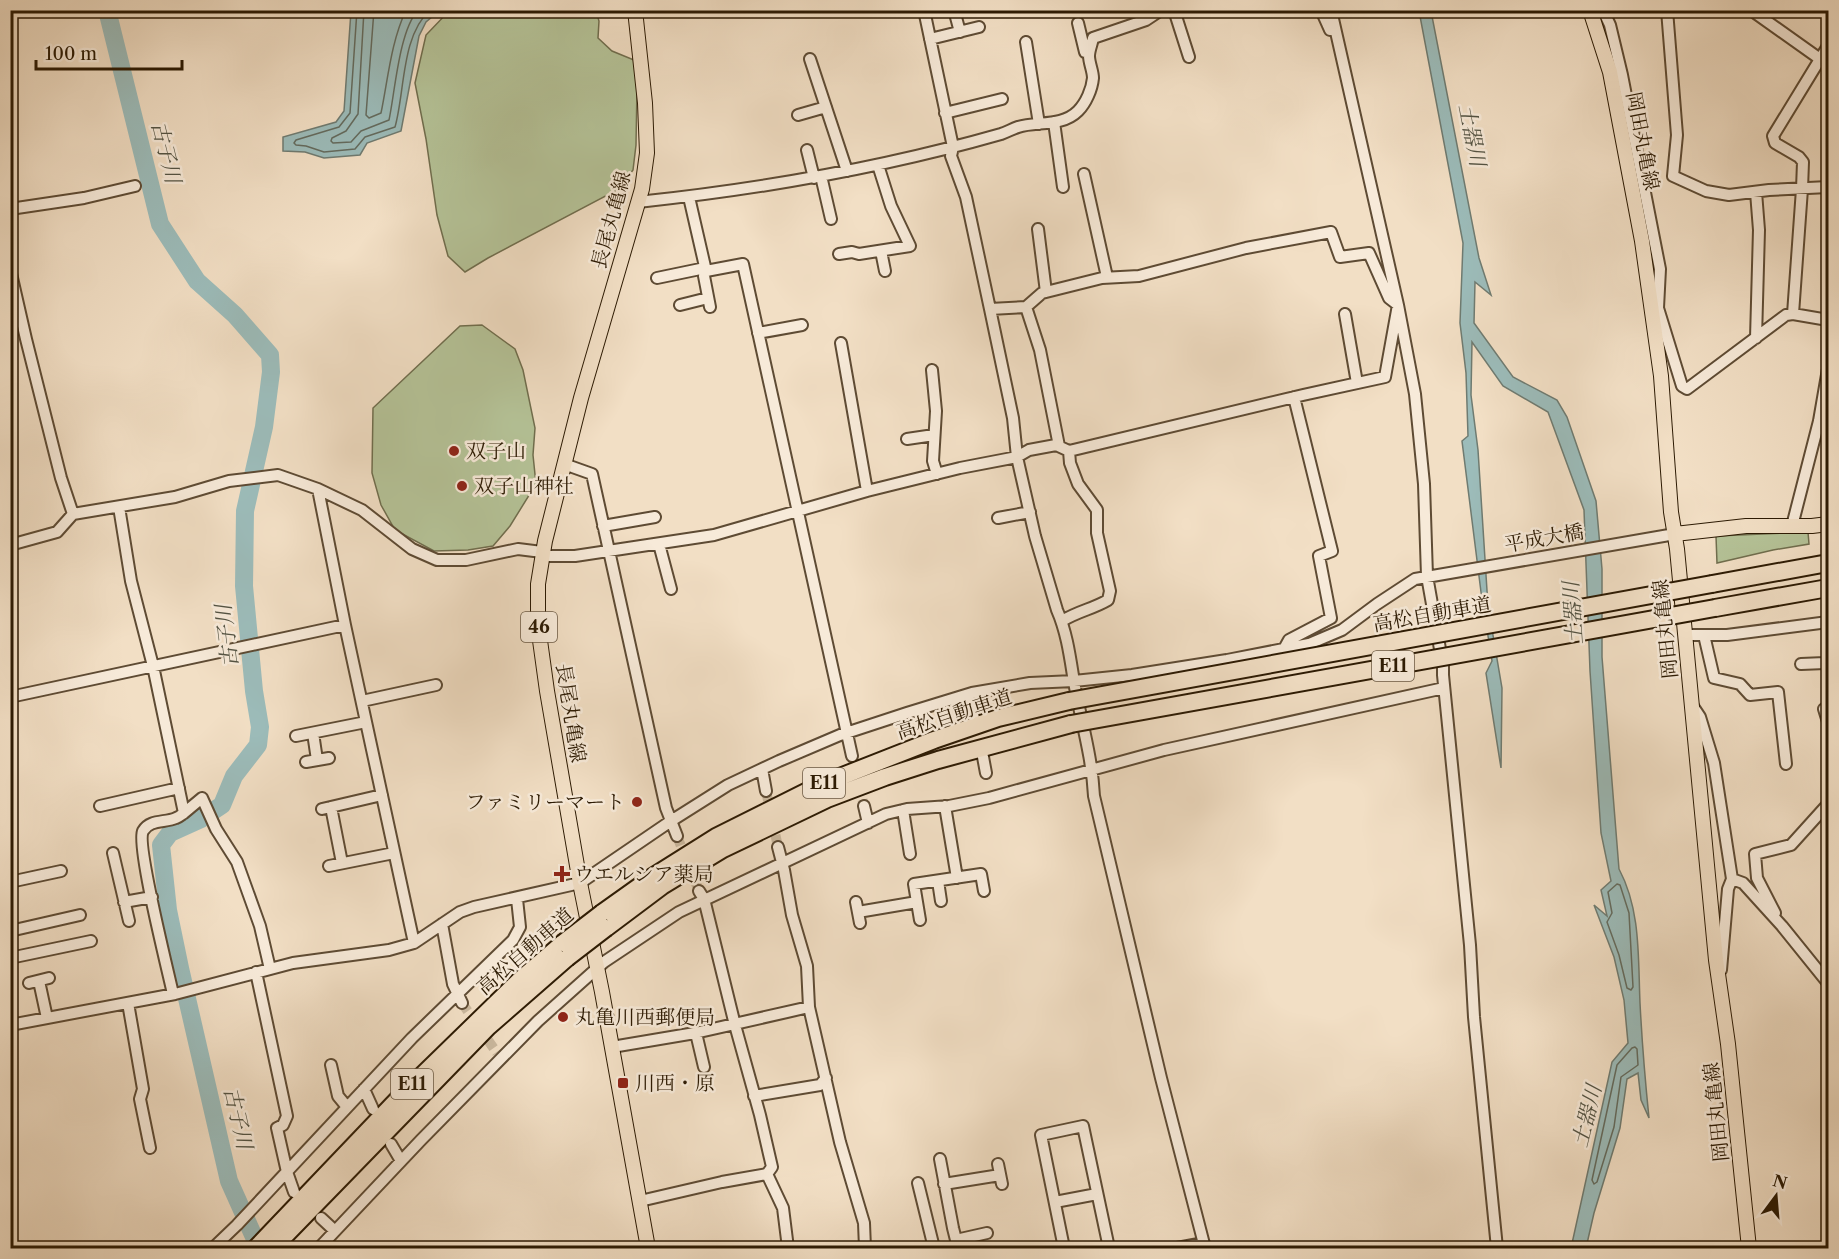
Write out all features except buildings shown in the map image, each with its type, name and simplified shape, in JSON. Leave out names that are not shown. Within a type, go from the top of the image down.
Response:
[{"type":"highway","name":"高松自動車道","points":[[256,1248],[274,1242],[402,1095],[513,987],[604,921],[654,876],[716,837],[822,784],[934,740],[998,718],[1069,701],[1828,563]]},
{"type":"highway","name":"高松自動車道","points":[[604,921],[723,849],[827,799],[938,760],[1071,724],[1828,588]]},
{"type":"main road","name":"長尾丸亀線","points":[[635,10],[645,103],[647,153],[642,189],[584,389],[542,552],[538,584],[538,626],[580,883],[648,1248]]},
{"type":"main road","name":"岡田丸亀線","points":[[1590,10],[1610,72],[1655,308],[1671,512],[1686,635],[1720,986],[1749,1248]]},
{"type":"main road","points":[[1675,534],[1746,526],[1828,524]]},
{"type":"street","points":[[924,10],[952,147],[951,156],[966,198],[1013,418],[1017,457],[1030,512],[1062,621],[1093,770],[1094,796],[1161,1078],[1204,1246],[1177,1248]]},
{"type":"street","points":[[954,10],[960,32]]},
{"type":"street","points":[[638,202],[688,197],[817,177],[952,147],[1019,127],[1067,119],[1078,111],[1088,96],[1093,78],[1089,53],[1094,38],[1146,20],[1161,10]]},
{"type":"street","points":[[1174,10],[1189,57]]},
{"type":"street","points":[[1321,10],[1330,30],[1335,30]]},
{"type":"street","points":[[1331,10],[1398,305],[1415,394],[1497,1248]]},
{"type":"street","points":[[1603,10],[1610,25],[1622,75],[1660,268],[1655,308],[1682,386],[1687,389],[1786,315],[1793,314],[1828,320]]},
{"type":"street","points":[[1667,10],[1677,135],[1673,176],[1706,191],[1729,195],[1828,187]]},
{"type":"street","points":[[1751,10],[1820,59]]},
{"type":"street","points":[[1078,23],[1085,52],[1089,53]]},
{"type":"street","points":[[930,39],[979,27]]},
{"type":"street","points":[[1026,42],[1039,124]]},
{"type":"street","points":[[1793,314],[1803,162],[1799,157],[1775,143],[1773,136],[1828,46]]},
{"type":"street","points":[[810,58],[847,171]]},
{"type":"street","points":[[945,113],[1002,99]]},
{"type":"street","points":[[798,115],[826,107]]},
{"type":"street","points":[[1054,122],[1063,187]]},
{"type":"street","points":[[807,150],[831,219]]},
{"type":"street","points":[[839,254],[852,252],[859,254],[910,246],[891,206],[878,165]]},
{"type":"street","points":[[1084,174],[1107,277]]},
{"type":"street","points":[[10,209],[84,198],[135,186]]},
{"type":"street","points":[[1756,192],[1758,230],[1756,338]]},
{"type":"street","points":[[680,305],[709,303],[705,270],[688,197]]},
{"type":"street","points":[[1038,229],[1046,292]]},
{"type":"street","points":[[990,309],[1026,306],[1042,293],[1107,277],[1139,276],[1246,248],[1331,232],[1340,257],[1369,253],[1389,298],[1398,305]]},
{"type":"street","points":[[881,251],[885,271]]},
{"type":"street","points":[[657,278],[743,264],[852,756]]},
{"type":"street","points":[[10,269],[12,287],[58,466],[73,514]]},
{"type":"street","points":[[10,545],[57,532],[73,514],[176,497],[243,479],[269,476],[292,479],[362,510],[412,549],[437,560],[466,560],[518,549],[542,552],[549,556],[575,556],[714,535],[867,491],[960,468],[1017,457],[1029,450],[1056,445],[1064,448],[1385,377],[1398,305]]},
{"type":"street","points":[[1026,306],[1040,350],[1064,448],[1078,484],[1097,510],[1097,533],[1110,591],[1108,600],[1076,612],[1062,621]]},
{"type":"street","points":[[1345,314],[1357,383]]},
{"type":"street","points":[[758,333],[802,325]]},
{"type":"street","points":[[841,343],[867,491]]},
{"type":"street","points":[[1792,526],[1819,422],[1828,369]]},
{"type":"street","points":[[932,370],[936,411],[933,461],[938,474]]},
{"type":"street","points":[[1284,649],[1289,640],[1331,618],[1319,556],[1332,551],[1294,397]]},
{"type":"street","points":[[907,439],[934,435]]},
{"type":"street","points":[[564,464],[592,474],[666,808],[677,836]]},
{"type":"street","points":[[318,489],[414,943]]},
{"type":"street","points":[[119,507],[131,581],[153,666],[184,813]]},
{"type":"street","points":[[998,518],[1030,512]]},
{"type":"street","points":[[603,526],[655,517]]},
{"type":"street","name":"平成大橋","points":[[580,883],[728,785],[846,733],[968,694],[1030,683],[1132,675],[1309,644],[1342,630],[1415,579],[1675,534]]},
{"type":"street","points":[[659,544],[671,589]]},
{"type":"street","points":[[1686,635],[1727,635],[1828,622]]},
{"type":"street","points":[[10,697],[345,625]]},
{"type":"street","points":[[1704,635],[1714,678],[1740,684],[1750,695],[1778,692],[1786,764]]},
{"type":"street","points":[[1800,664],[1828,661]]},
{"type":"street","points":[[362,701],[436,685]]},
{"type":"street","points":[[319,1248],[499,1056],[597,969],[702,895],[783,863],[886,814],[989,798],[1164,750],[1444,688]]},
{"type":"street","points":[[968,694],[974,718]]},
{"type":"street","points":[[1692,705],[1700,717],[1714,763],[1732,879],[1728,889],[1720,986]]},
{"type":"street","points":[[1828,706],[1824,709],[1828,722]]},
{"type":"street","points":[[296,736],[366,722]]},
{"type":"street","points":[[313,733],[312,761],[329,758]]},
{"type":"street","points":[[983,757],[986,773]]},
{"type":"street","points":[[762,769],[766,791]]},
{"type":"street","points":[[100,806],[179,789]]},
{"type":"street","points":[[342,863],[326,808],[382,795]]},
{"type":"street","points":[[174,994],[141,838],[144,830],[155,822],[176,818],[202,798],[237,862],[260,926],[270,969]]},
{"type":"street","points":[[1782,926],[1757,878],[1755,854],[1791,845],[1828,804]]},
{"type":"street","points":[[864,806],[868,823]]},
{"type":"street","points":[[945,806],[957,878]]},
{"type":"street","points":[[903,810],[910,854]]},
{"type":"street","points":[[778,847],[792,915],[807,966],[809,1007],[840,1142],[864,1223],[865,1248]]},
{"type":"street","points":[[113,853],[129,921]]},
{"type":"street","points":[[329,866],[394,853]]},
{"type":"street","points":[[10,882],[61,871]]},
{"type":"street","points":[[920,920],[914,884],[981,874],[984,891]]},
{"type":"street","points":[[1732,879],[1743,883],[1782,926],[1828,983]]},
{"type":"street","points":[[938,881],[941,901]]},
{"type":"street","points":[[10,1025],[196,990],[293,963],[389,950],[414,943],[460,912],[580,883]]},
{"type":"street","points":[[639,1201],[767,1174],[772,1167],[702,895]]},
{"type":"street","points":[[124,902],[152,897]]},
{"type":"street","points":[[213,1248],[247,1215],[412,1038],[460,998],[518,934],[520,927],[517,899]]},
{"type":"street","points":[[858,912],[917,902]]},
{"type":"street","points":[[10,931],[80,915]]},
{"type":"street","points":[[442,924],[453,984],[460,998]]},
{"type":"street","points":[[10,958],[91,941]]},
{"type":"street","points":[[256,972],[287,1116],[284,1125],[277,1128],[294,1192]]},
{"type":"street","points":[[39,981],[47,1018]]},
{"type":"street","points":[[128,1003],[143,1089],[140,1099],[150,1148]]},
{"type":"street","points":[[612,1047],[696,1033],[809,1007]]},
{"type":"street","points":[[696,1033],[704,1067]]},
{"type":"street","points":[[331,1065],[338,1096],[347,1107]]},
{"type":"street","points":[[754,1096],[820,1085],[826,1078]]},
{"type":"street","points":[[364,1089],[373,1109]]},
{"type":"street","points":[[1064,1248],[1041,1135],[1083,1126],[1109,1248]]},
{"type":"street","points":[[391,1144],[400,1161]]},
{"type":"street","points":[[940,1159],[957,1244],[987,1233]]},
{"type":"street","points":[[767,1174],[783,1208],[788,1248]]},
{"type":"street","points":[[944,1184],[1000,1174]]},
{"type":"street","points":[[918,1184],[934,1248]]},
{"type":"street","points":[[1055,1202],[1097,1194]]},
{"type":"street","points":[[321,1218],[335,1231]]},
{"type":"green space","points":[[449,11],[596,11],[599,21],[598,38],[612,51],[634,60],[637,86],[636,145],[633,170],[619,189],[465,272],[448,256],[437,215],[415,83],[426,35]]},
{"type":"green space","points":[[482,325],[515,349],[523,370],[535,428],[533,455],[536,484],[510,526],[493,546],[468,550],[434,551],[395,530],[381,505],[372,473],[373,408],[460,326]]},
{"type":"green space","points":[[1808,532],[1809,544],[1717,563],[1716,536]]},
{"type":"water","points":[[351,11],[439,11],[426,22],[419,36],[401,131],[367,143],[360,155],[324,158],[305,152],[283,151],[283,137],[336,122],[344,111]]},
{"type":"water","points":[[1419,11],[1431,11],[1479,258],[1491,295],[1475,282],[1474,323],[1513,377],[1557,400],[1567,417],[1596,501],[1602,569],[1602,657],[1619,869],[1635,918],[1649,1118],[1641,1100],[1638,1073],[1627,1079],[1620,1128],[1594,1213],[1586,1248],[1571,1248],[1612,1062],[1628,1043],[1624,1000],[1614,957],[1594,905],[1607,916],[1601,890],[1611,881],[1601,833],[1590,671],[1584,510],[1548,412],[1503,386],[1472,342],[1471,395],[1478,450],[1488,606],[1502,688],[1501,768],[1486,673],[1492,661],[1462,441],[1468,436],[1466,373],[1460,323],[1463,243]]},
{"type":"waterway","name":"古子川","points":[[107,10],[160,224],[197,281],[235,315],[270,355],[271,372],[264,427],[245,511],[244,586],[254,691],[260,727],[258,745],[234,776],[222,805],[201,819],[170,833],[161,845],[168,910],[229,1181],[259,1248]]},
{"type":"tunnel","points":[[852,756],[864,806]]},
{"type":"tunnel","points":[[766,791],[778,847]]},
{"type":"tunnel","points":[[677,836],[699,891]]},
{"type":"tunnel","points":[[462,1003],[497,1053]]},
{"type":"place","name":"双子山","points":[[454,451]]},
{"type":"place","name":"双子山神社","points":[[462,486]]},
{"type":"place","name":"ファミリーマート","points":[[637,802]]},
{"type":"place","name":"ウエルシア薬局","points":[[562,874]]},
{"type":"place","name":"丸亀川西郵便局","points":[[563,1017]]},
{"type":"place","name":"川西・原","points":[[623,1083]]},
{"type":"water label","name":"土器川","points":[[1472,135]]},
{"type":"water label","name":"土器川","points":[[1573,613]]},
{"type":"water label","name":"土器川","points":[[1587,1116]]}]
